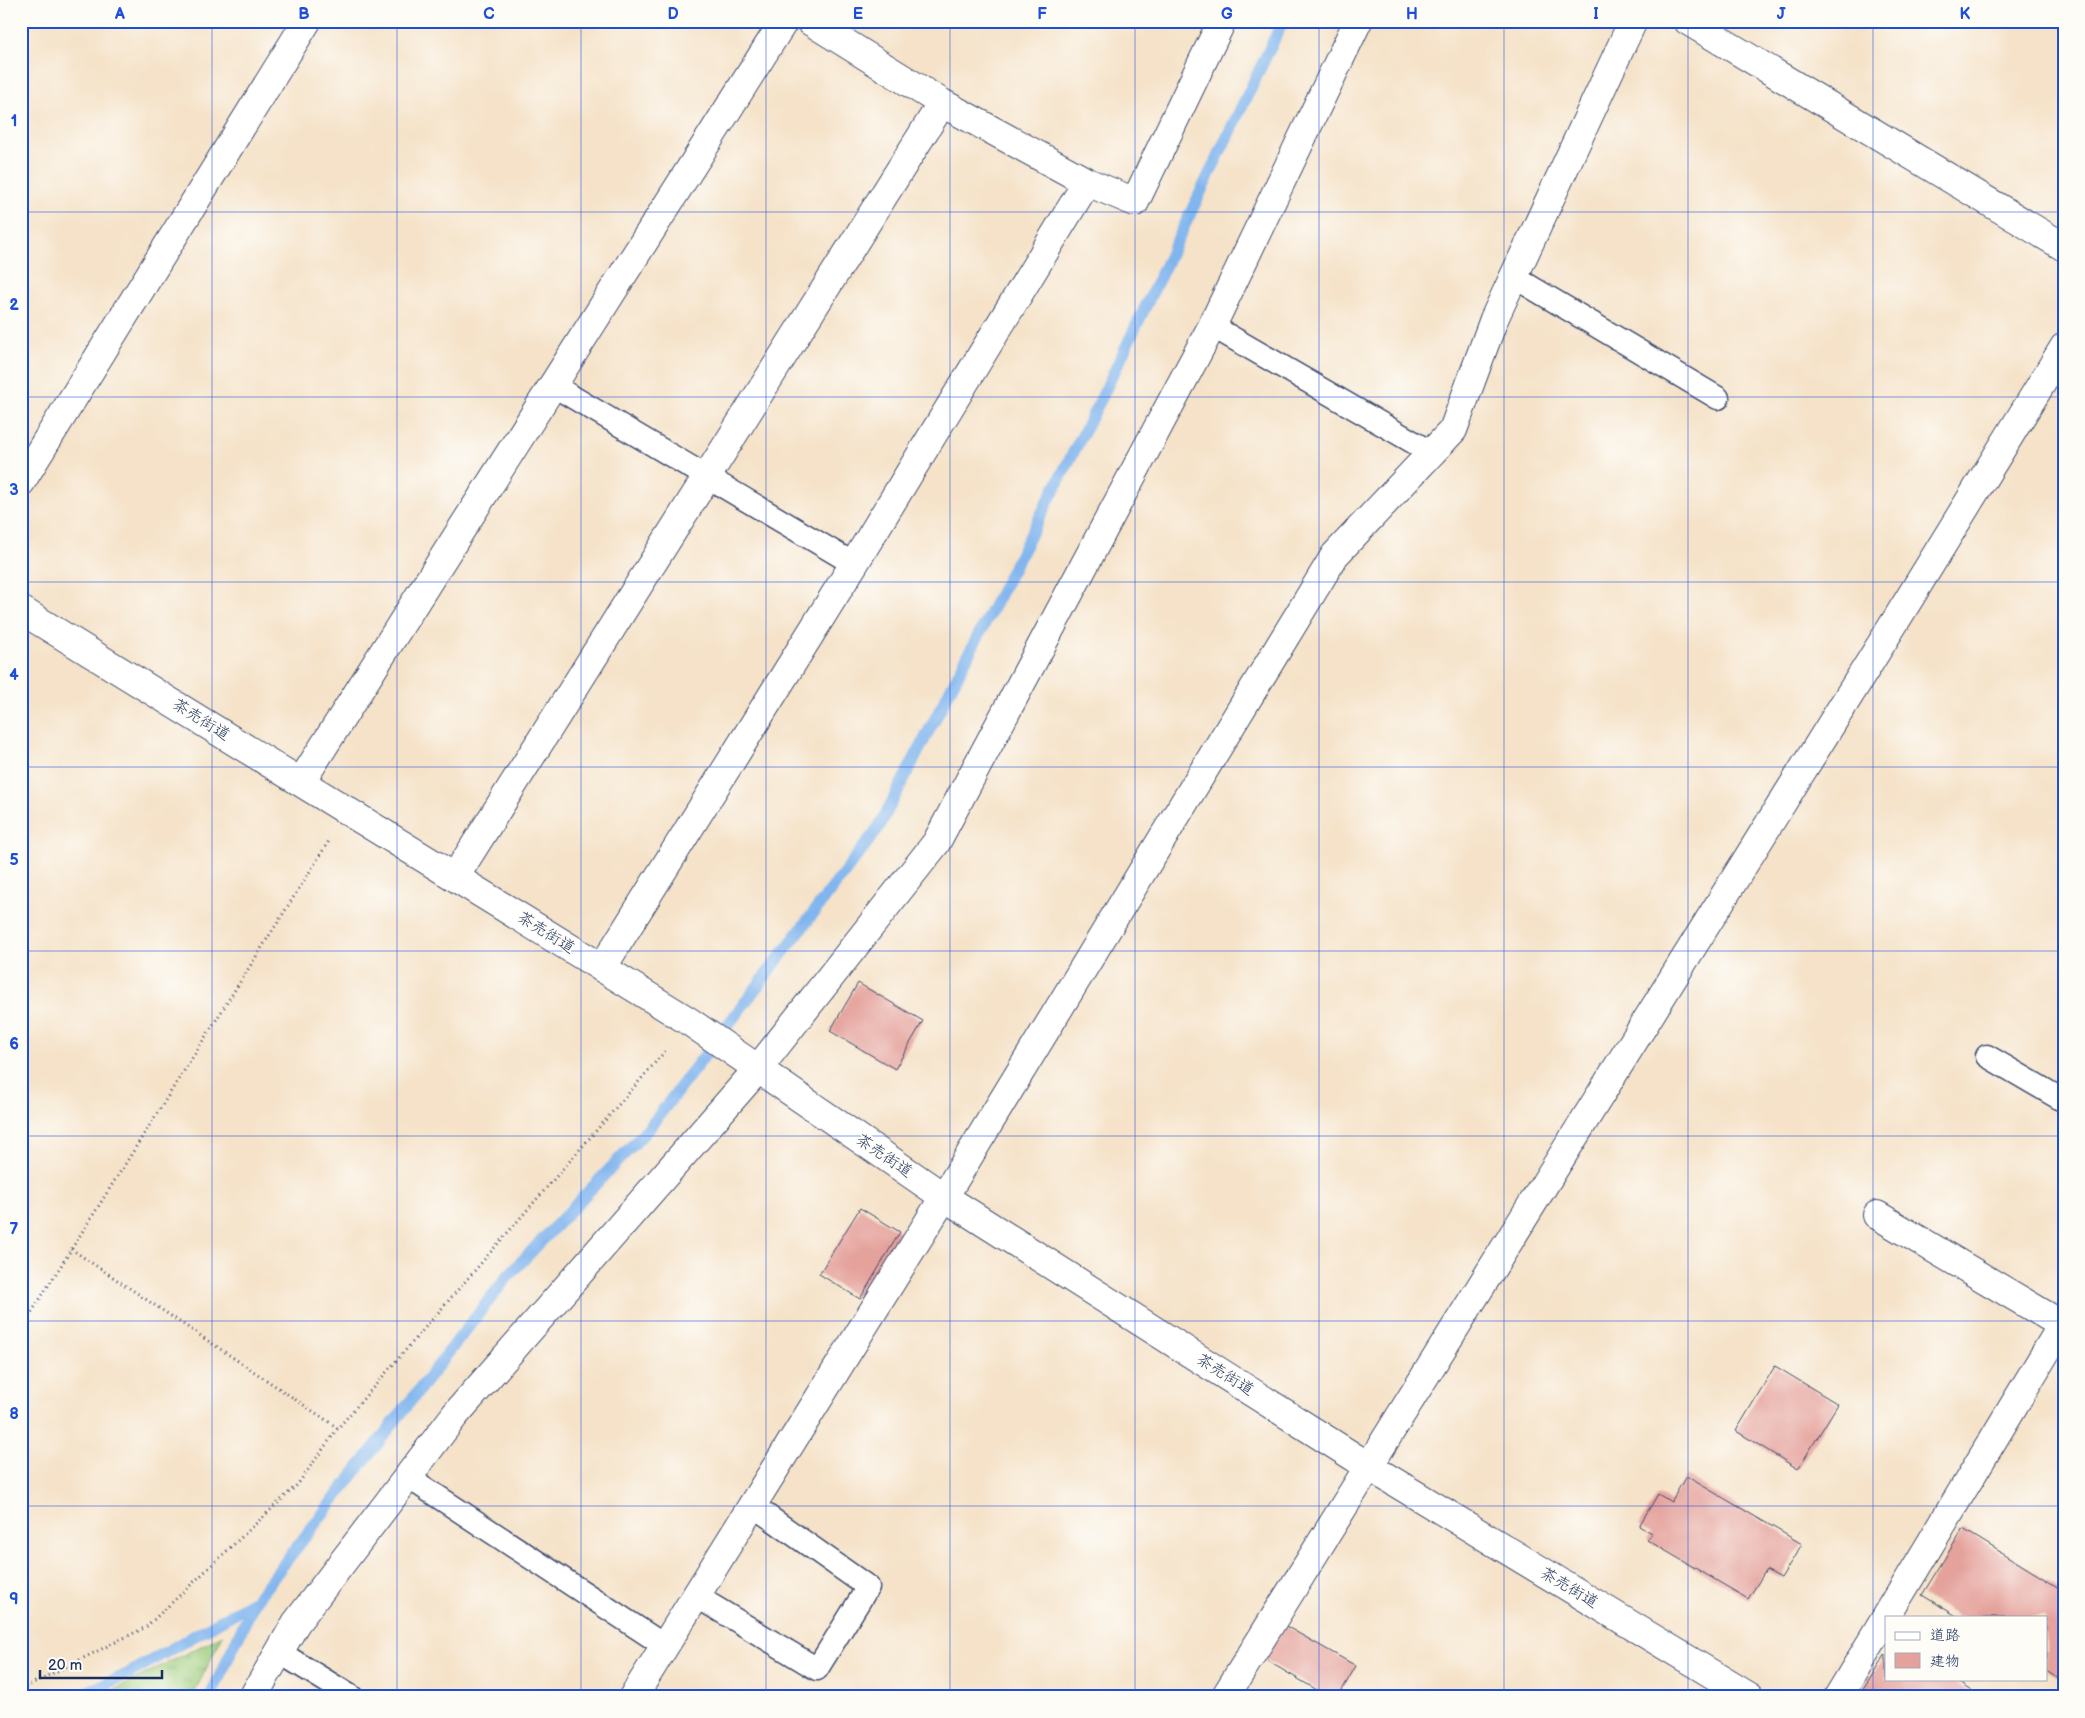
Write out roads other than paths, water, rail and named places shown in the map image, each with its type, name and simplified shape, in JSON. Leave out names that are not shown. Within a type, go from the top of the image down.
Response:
[{"type":"street","points":[[21,482],[307,21]]},
{"type":"street","points":[[302,782],[784,21]]},
{"type":"street","points":[[810,21],[942,103],[1087,182],[1136,202],[1222,21]]},
{"type":"street","points":[[253,1697],[296,1623],[462,1408],[936,843],[1212,326],[1358,21]]},
{"type":"street","points":[[633,1697],[944,1197],[1335,555],[1453,430],[1494,319],[1633,21]]},
{"type":"street","points":[[1688,21],[2064,247]]},
{"type":"street","points":[[455,877],[942,103]]},
{"type":"street","points":[[602,968],[854,564],[1087,182]]},
{"type":"street","points":[[1225,1697],[1898,618],[2064,346]]},
{"type":"street","name":"茶売街道","points":[[21,610],[690,1022],[944,1197],[1368,1466],[1750,1697]]},
{"type":"street","points":[[1877,1215],[2063,1324],[1887,1616]]},
{"type":"street","points":[[1838,1697],[1885,1619]]},
{"type":"lane","points":[[1514,277],[1718,398]]},
{"type":"lane","points":[[1212,326],[1432,453]]},
{"type":"lane","points":[[554,386],[854,564]]},
{"type":"lane","points":[[1987,1056],[2064,1101]]},
{"type":"lane","points":[[408,1477],[665,1646]]},
{"type":"lane","points":[[696,1596],[817,1670],[868,1587],[752,1505]]},
{"type":"lane","points":[[279,1652],[352,1697]]},
{"type":"waterway","points":[[210,1697],[255,1601],[507,1277],[650,1127],[879,827],[1099,403],[1283,21]]},
{"type":"waterway","points":[[76,1697],[128,1674],[255,1601]]}]
